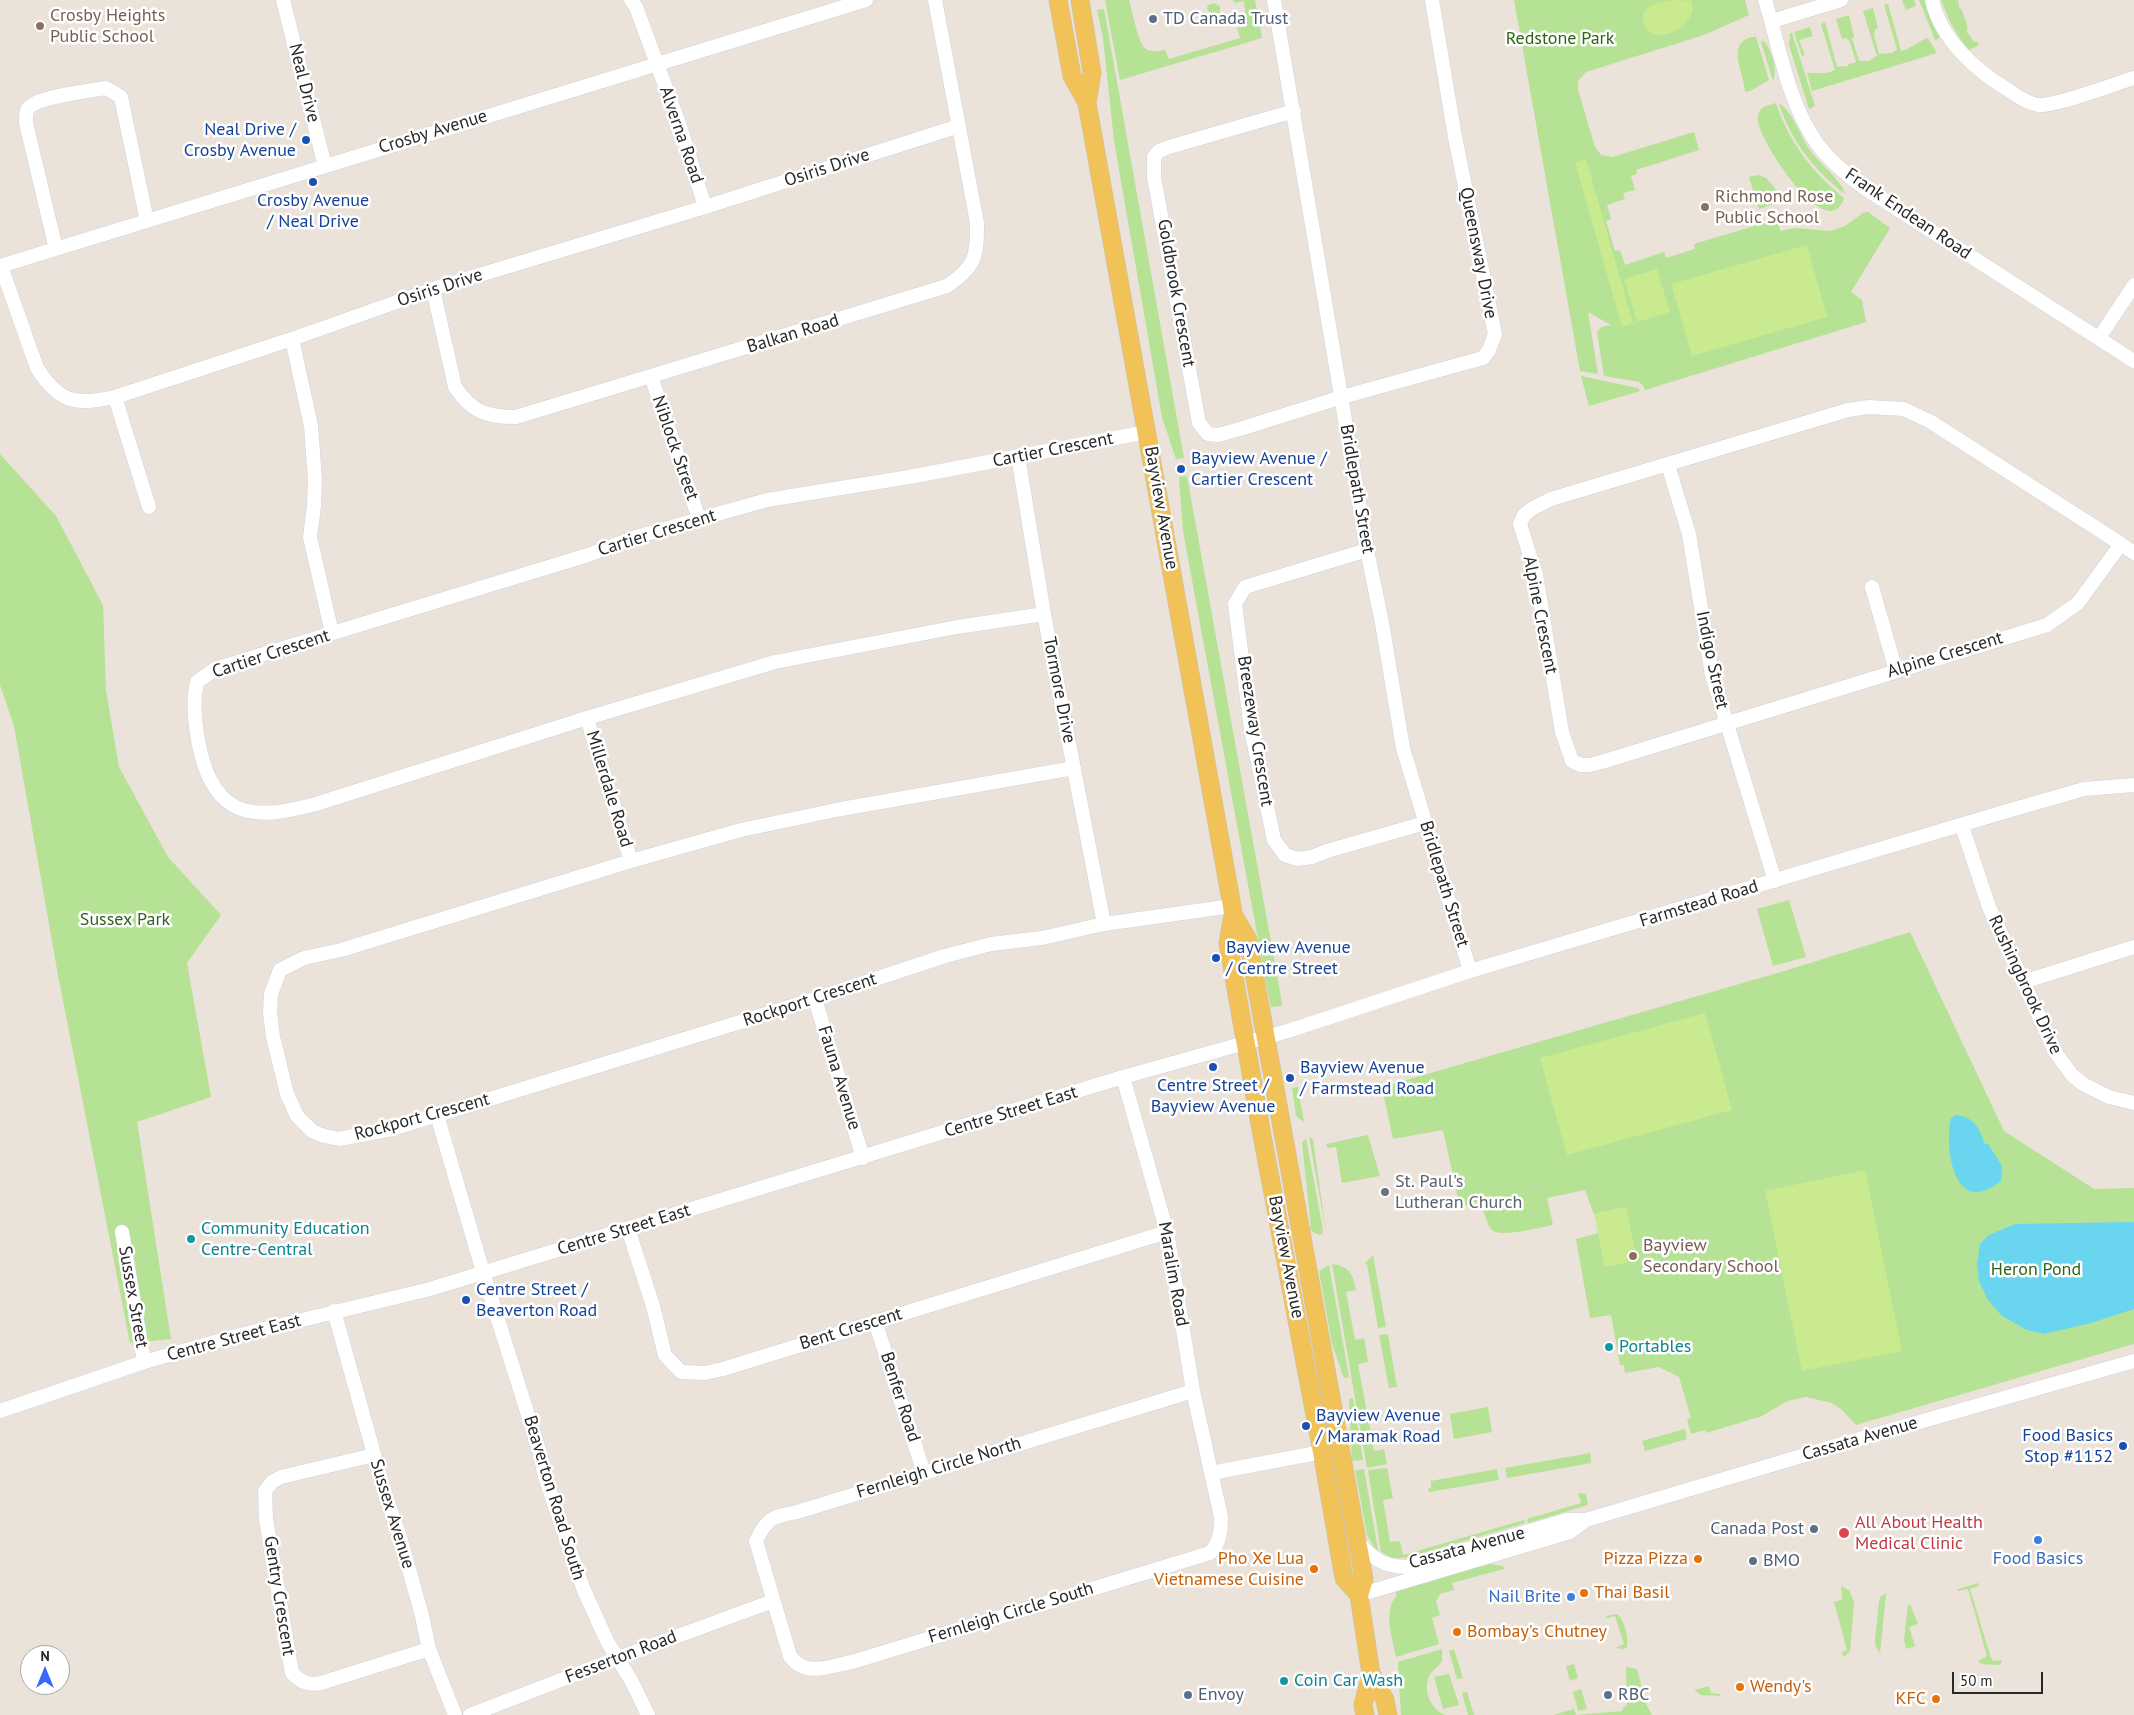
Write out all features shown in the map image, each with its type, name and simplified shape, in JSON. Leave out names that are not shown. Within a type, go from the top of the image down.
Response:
[{"type":"main road","name":"Bayview Avenue","points":[[1058,0],[1072,76],[1088,103]]},
{"type":"main road","name":"Bayview Avenue","points":[[1080,0],[1092,73],[1088,103],[1232,910],[1228,943],[1344,1578],[1359,1596]]},
{"type":"main road","name":"Bayview Avenue","points":[[1232,910],[1248,940],[1267,1037],[1364,1579],[1359,1596],[1371,1674],[1385,1700],[1388,1715]]},
{"type":"main road","name":"Bayview Avenue","points":[[1365,1715],[1363,1705],[1371,1674]]},
{"type":"street","name":"Neal Drive","points":[[283,0],[324,166]]},
{"type":"street","name":"Alverna Road","points":[[631,0],[636,7],[680,126],[705,207]]},
{"type":"street","name":"Crosby Avenue","points":[[1,266],[866,0]]},
{"type":"street","name":"Balkan Road","points":[[433,288],[455,387],[464,400],[482,413],[496,417],[516,417],[947,286],[960,277],[975,259],[978,222],[935,0]]},
{"type":"street","name":"Bridlepath Street","points":[[1274,0],[1367,550],[1382,623],[1403,748],[1470,971]]},
{"type":"street","name":"Queensway Drive","points":[[1342,397],[1483,358],[1489,350],[1495,334],[1455,137],[1432,0]]},
{"type":"street","name":"Frank Endean Road","points":[[1765,0],[1798,106],[1818,144],[1832,161],[1866,189],[2134,361]]},
{"type":"street","points":[[1772,21],[1840,0]]},
{"type":"street","points":[[1932,0],[1938,20],[1948,37],[1965,56],[1981,71],[2022,99],[2039,105],[2059,102],[2134,78]]},
{"type":"street","points":[[56,249],[26,123],[26,112],[32,105],[48,100],[106,88],[121,97],[147,221]]},
{"type":"street","name":"Goldbrook Crescent","points":[[1294,111],[1159,151],[1154,157],[1154,177],[1199,423],[1204,431],[1208,434],[1218,435],[1342,397]]},
{"type":"street","name":"Osiris Drive","points":[[1,266],[37,368],[44,379],[64,398],[78,402],[91,402],[115,397],[292,338],[433,288],[705,207],[959,126]]},
{"type":"street","points":[[2099,338],[2134,285]]},
{"type":"street","points":[[292,338],[310,426],[315,479],[310,537],[332,634]]},
{"type":"street","name":"Niblock Street","points":[[651,376],[699,519]]},
{"type":"street","points":[[115,397],[149,507]]},
{"type":"street","name":"Alpine Crescent","points":[[2121,544],[2078,603],[2047,625],[1590,765],[1581,765],[1572,761],[1562,732],[1536,575],[1520,524],[1524,515],[1552,499],[1848,410],[1869,407],[1904,409],[1931,422],[2121,544],[2134,553]]},
{"type":"street","name":"Cartier Crescent","points":[[1044,614],[957,627],[795,657],[587,718],[316,804],[283,812],[267,814],[249,812],[224,800],[213,787],[202,762],[197,740],[193,700],[197,682],[215,669],[588,555],[636,537],[767,500],[909,477],[1148,432]]},
{"type":"street","name":"Tormore Drive","points":[[1018,456],[1044,614],[1104,924]]},
{"type":"street","name":"Indigo Street","points":[[1668,465],[1689,534],[1712,675],[1775,881]]},
{"type":"street","name":"Breezeway Crescent","points":[[1367,550],[1245,587],[1235,604],[1251,729],[1266,797],[1269,820],[1274,840],[1280,850],[1285,855],[1298,859],[1312,857],[1327,850],[1425,823]]},
{"type":"street","points":[[1872,587],[1896,671]]},
{"type":"street","name":"Millerdale Road","points":[[587,718],[631,861]]},
{"type":"street","name":"Rockport Crescent","points":[[1074,768],[967,785],[740,830],[631,861],[341,950],[304,958],[280,970],[271,994],[270,1012],[274,1037],[287,1094],[292,1107],[304,1125],[324,1136],[339,1139],[392,1129],[815,999],[945,956],[991,944],[1042,938],[1104,924],[1232,910]]},
{"type":"street","name":"Farmstead Road","points":[[1246,1044],[1470,971],[2084,789],[2134,785]]},
{"type":"street","name":"Rushingbrook Drive","points":[[1962,826],[1989,907],[2056,1053],[2072,1075],[2099,1093],[2114,1099],[2134,1103]]},
{"type":"street","points":[[2024,982],[2134,947]]},
{"type":"street","name":"Fauna Avenue","points":[[815,999],[863,1158]]},
{"type":"street","name":"Centre Street East","points":[[0,1410],[144,1362],[334,1311],[430,1289],[1123,1077],[1246,1044]]},
{"type":"street","name":"Maralim Road","points":[[1123,1077],[1167,1232],[1193,1391],[1211,1473]]},
{"type":"street","name":"Beaverton Road South","points":[[437,1115],[560,1524],[583,1588],[607,1641],[648,1715]]},
{"type":"street","name":"Bent Crescent","points":[[628,1229],[653,1306],[665,1356],[681,1372],[705,1373],[1167,1232]]},
{"type":"street","name":"Sussex Street","points":[[122,1232],[144,1362]]},
{"type":"street","name":"Sussex Avenue","points":[[334,1311],[374,1455],[410,1572],[429,1649],[454,1715]]},
{"type":"street","name":"Benfer Road","points":[[875,1321],[924,1473]]},
{"type":"street","name":"Cassata Avenue","points":[[1357,1539],[1371,1557],[1394,1567],[1407,1567],[1567,1520],[1586,1520],[2134,1360]]},
{"type":"street","name":"Fernleigh Circle North","points":[[773,1601],[756,1541],[762,1528],[773,1517],[796,1512],[1193,1391]]},
{"type":"street","points":[[1211,1473],[1322,1452]]},
{"type":"street","name":"Gentry Crescent","points":[[374,1455],[282,1477],[272,1482],[265,1491],[266,1519],[292,1673],[299,1681],[308,1685],[321,1683],[429,1649]]},
{"type":"street","name":"Fernleigh Circle South","points":[[773,1601],[790,1656],[804,1669],[819,1669],[852,1662],[1210,1553],[1216,1548],[1219,1539],[1221,1517],[1211,1473]]},
{"type":"street","name":"Cassata Avenue","points":[[1359,1596],[1570,1532],[1586,1520]]},
{"type":"street","name":"Fesserton Road","points":[[470,1715],[773,1601]]},
{"type":"green space","points":[[1105,0],[1129,0],[1143,45],[1151,51],[1165,50],[1169,59],[1240,38],[1237,28],[1247,26],[1244,1],[1235,3],[1233,0],[1255,0],[1262,38],[1120,80]]},
{"type":"green space","name":"Redstone Park","points":[[1514,0],[1745,0],[1749,15],[1704,35],[1586,72],[1578,81],[1578,90],[1595,147],[1601,155],[1612,157],[1694,132],[1699,150],[1636,170],[1637,174],[1631,176],[1635,190],[1623,193],[1625,199],[1607,205],[1611,219],[1606,221],[1615,251],[1620,250],[1625,265],[1664,252],[1666,258],[1695,249],[1694,244],[1778,219],[1780,231],[1796,228],[1830,231],[1845,226],[1863,213],[1868,212],[1890,228],[1851,292],[1862,300],[1866,322],[1645,390],[1639,382],[1604,376],[1597,332],[1601,327],[1611,325],[1588,312],[1598,374],[1580,371]]},
{"type":"green space","points":[[1675,0],[1692,1],[1693,8],[1688,20],[1673,32],[1663,35],[1649,31],[1644,25],[1643,19],[1644,13],[1649,7]]},
{"type":"green space","points":[[1902,0],[1914,0],[1916,6],[1906,10]]},
{"type":"green space","points":[[1919,0],[1925,0],[1940,38],[1935,40]]},
{"type":"green space","points":[[1941,0],[1958,0],[1968,28],[1966,30],[1974,42],[1977,42],[1979,45],[1969,50],[1960,39],[1946,14]]},
{"type":"green space","points":[[1214,3],[1220,6],[1220,20],[1213,22],[1207,8],[1208,5]]},
{"type":"green space","points":[[1888,4],[1901,51],[1928,38],[1937,53],[1812,91],[1807,73],[1827,73],[1835,70],[1821,24],[1825,22],[1837,67],[1848,66],[1856,62],[1850,42],[1846,38],[1842,39],[1836,19],[1849,15],[1854,37],[1852,38],[1859,61],[1869,61],[1877,56],[1863,11],[1873,8],[1878,28],[1875,29],[1874,35],[1879,54],[1892,53],[1897,49],[1884,5]]},
{"type":"green space","points":[[1104,9],[1184,458],[1176,459],[1162,417],[1114,141],[1103,38],[1097,10]]},
{"type":"green space","points":[[1810,27],[1813,36],[1799,40],[1805,55],[1802,56],[1794,32]]},
{"type":"green space","points":[[1790,33],[1792,33],[1815,106],[1809,109],[1789,45]]},
{"type":"green space","points":[[1756,37],[1769,80],[1745,92],[1738,53],[1739,46],[1743,41]]},
{"type":"green space","points":[[1764,41],[1773,61],[1775,72],[1773,81],[1761,42]]},
{"type":"green space","points":[[1776,103],[1788,131],[1803,155],[1822,178],[1844,198],[1836,210],[1824,210],[1810,201],[1782,168],[1770,149],[1762,132],[1758,117],[1763,107]]},
{"type":"green space","points":[[1779,104],[1788,111],[1809,149],[1840,184],[1845,194],[1805,154],[1790,130]]},
{"type":"green space","points":[[1586,159],[1633,323],[1622,327],[1575,162]]},
{"type":"green space","points":[[1758,175],[1766,178],[1785,200],[1759,209],[1749,177]]},
{"type":"green space","points":[[1807,245],[1827,317],[1692,356],[1671,284]]},
{"type":"green space","points":[[1657,269],[1670,312],[1637,322],[1624,279]]},
{"type":"green space","points":[[1581,376],[1638,388],[1640,391],[1589,406]]},
{"type":"green space","name":"Sussex Park","points":[[0,454],[56,516],[103,605],[106,690],[119,767],[168,857],[221,915],[187,963],[211,1097],[137,1122],[171,1339],[130,1343],[58,975],[14,726],[0,685]]},
{"type":"green space","points":[[1187,476],[1282,1006],[1271,1007],[1269,999],[1183,531],[1179,477]]},
{"type":"green space","points":[[1789,900],[1806,957],[1773,966],[1757,909]]},
{"type":"green space","points":[[1910,932],[2004,1131],[2094,1189],[2134,1188],[2134,1344],[1856,1425],[1842,1410],[1832,1403],[1806,1397],[1787,1401],[1762,1416],[1706,1433],[1705,1430],[1691,1434],[1687,1420],[1691,1418],[1679,1377],[1659,1367],[1625,1373],[1624,1365],[1620,1365],[1611,1315],[1590,1318],[1576,1239],[1598,1233],[1605,1267],[1626,1207],[1594,1214],[1585,1190],[1547,1198],[1553,1225],[1511,1233],[1495,1232],[1487,1221],[1482,1206],[1486,1205],[1484,1200],[1460,1207],[1443,1130],[1393,1139],[1382,1087],[1781,972]]},
{"type":"green space","points":[[1705,1013],[1732,1110],[1567,1155],[1540,1058]]},
{"type":"green space","points":[[1298,1087],[1304,1122],[1296,1116],[1292,1088]]},
{"type":"green space","points":[[1368,1135],[1380,1176],[1342,1183],[1336,1147],[1328,1148],[1326,1144]]},
{"type":"green space","points":[[1309,1137],[1313,1139],[1326,1232]]},
{"type":"green space","points":[[1306,1138],[1323,1230],[1322,1234],[1319,1235],[1309,1228],[1311,1227],[1302,1143]]},
{"type":"green space","points":[[1865,1170],[1902,1351],[1802,1371],[1765,1191]]},
{"type":"green space","points":[[1626,1207],[1637,1260],[1605,1267],[1594,1214]]},
{"type":"green space","points":[[1373,1255],[1386,1327],[1378,1328],[1367,1264],[1365,1263]]},
{"type":"green space","points":[[1332,1264],[1347,1269],[1355,1285],[1356,1290],[1346,1292],[1355,1340],[1364,1338],[1368,1362],[1358,1364],[1374,1451],[1384,1449],[1387,1464],[1367,1468]]},
{"type":"green space","points":[[1329,1265],[1349,1377],[1344,1378],[1332,1344],[1319,1271]]},
{"type":"green space","points":[[1388,1334],[1397,1387],[1389,1388],[1379,1335]]},
{"type":"green space","points":[[1353,1398],[1363,1460],[1352,1461],[1349,1399]]},
{"type":"green space","points":[[1488,1407],[1492,1432],[1454,1439],[1450,1414]]},
{"type":"green space","points":[[1685,1429],[1687,1439],[1645,1451],[1642,1441]]},
{"type":"green space","points":[[1590,1453],[1591,1463],[1507,1478],[1505,1468]]},
{"type":"green space","points":[[1387,1468],[1393,1498],[1383,1500],[1390,1542],[1400,1541],[1403,1555],[1524,1520],[1525,1523],[1406,1558],[1393,1558],[1381,1552],[1368,1470]]},
{"type":"green space","points":[[1364,1469],[1377,1552],[1367,1535],[1355,1470]]},
{"type":"green space","points":[[1497,1469],[1499,1480],[1429,1492],[1428,1488],[1431,1488],[1431,1481]]},
{"type":"green space","points":[[1578,1493],[1586,1494],[1588,1505],[1528,1523],[1527,1519],[1581,1503]]},
{"type":"green space","points":[[1490,1564],[1503,1566],[1504,1569],[1452,1583],[1454,1590],[1440,1594],[1436,1601],[1440,1615],[1432,1618],[1439,1644],[1396,1657],[1389,1617],[1390,1609],[1397,1595],[1395,1592],[1425,1580]]},
{"type":"green space","points":[[1978,1583],[1979,1586],[1970,1589],[1991,1658],[1993,1661],[2002,1660],[2000,1665],[1981,1664],[1978,1661],[1987,1656],[1968,1589],[1957,1591],[1958,1589]]},
{"type":"green space","points":[[1841,1586],[1849,1590],[1854,1602],[1850,1651],[1844,1657],[1841,1653],[1847,1650],[1834,1602],[1842,1600]]},
{"type":"green space","points":[[1886,1593],[1880,1653],[1875,1641],[1880,1597]]},
{"type":"green space","points":[[1910,1604],[1918,1624],[1909,1627],[1915,1646],[1906,1649],[1904,1640],[1908,1605]]},
{"type":"green space","points":[[1617,1614],[1624,1624],[1627,1634],[1627,1647],[1623,1649],[1615,1648],[1624,1644],[1615,1616],[1607,1618],[1606,1616]]},
{"type":"green space","points":[[1442,1649],[1442,1661],[1428,1679],[1427,1691],[1431,1703],[1445,1715],[1401,1715],[1398,1662]]},
{"type":"green space","points":[[1454,1649],[1463,1678],[1457,1679],[1449,1651]]},
{"type":"green space","points":[[1574,1664],[1578,1678],[1570,1681],[1566,1666]]},
{"type":"green space","points":[[1626,1667],[1637,1669],[1646,1704],[1652,1715],[1576,1715],[1622,1711],[1627,1705]]},
{"type":"green space","points":[[1449,1674],[1459,1705],[1443,1709],[1434,1677]]},
{"type":"green space","points":[[1709,1686],[1711,1693],[1720,1694],[1720,1696],[1701,1695],[1694,1690]]},
{"type":"green space","points":[[1581,1689],[1587,1709],[1578,1711],[1573,1692]]},
{"type":"green space","points":[[1467,1692],[1474,1715],[1468,1715],[1462,1693]]},
{"type":"green space","points":[[1574,1709],[1576,1715],[1553,1715]]},
{"type":"water","points":[[1956,1115],[1968,1118],[1975,1124],[1985,1144],[1988,1144],[2002,1166],[2001,1181],[1993,1187],[1976,1192],[1967,1189],[1960,1183],[1951,1162],[1949,1137],[1951,1118]]},
{"type":"water","name":"Heron Pond","points":[[2134,1222],[2134,1309],[2091,1323],[2044,1334],[2027,1330],[2002,1316],[1988,1300],[1979,1281],[1977,1264],[1980,1244],[1989,1235],[2015,1224]]},
{"type":"place","name":"TD Canada Trust","points":[[1153,19]]},
{"type":"place","name":"Crosby Heights Public School","points":[[40,26]]},
{"type":"place","name":"Neal Drive / Crosby Avenue","points":[[306,140]]},
{"type":"place","name":"Crosby Avenue / Neal Drive","points":[[313,182]]},
{"type":"place","name":"Richmond Rose Public School","points":[[1705,207]]},
{"type":"place","name":"Bayview Avenue / Cartier Crescent","points":[[1181,469]]},
{"type":"place","name":"Bayview Avenue / Centre Street","points":[[1216,958]]},
{"type":"place","name":"Centre Street / Bayview Avenue","points":[[1213,1067]]},
{"type":"place","name":"Bayview Avenue / Farmstead Road","points":[[1290,1078]]},
{"type":"place","name":"St. Paul's Lutheran Church","points":[[1385,1192]]},
{"type":"place","name":"Community Education Centre-Central","points":[[191,1239]]},
{"type":"place","name":"Bayview Secondary School","points":[[1633,1256]]},
{"type":"place","name":"Centre Street / Beaverton Road","points":[[466,1300]]},
{"type":"place","name":"Portables","points":[[1609,1347]]},
{"type":"place","name":"Bayview Avenue / Maramak Road","points":[[1306,1426]]},
{"type":"place","name":"Food Basics Stop #1152","points":[[2123,1446]]},
{"type":"place","name":"Canada Post","points":[[1814,1529]]},
{"type":"place","name":"All About Health Medical Clinic","points":[[1844,1533]]},
{"type":"place","name":"Food Basics","points":[[2038,1540]]},
{"type":"place","name":"Pizza Pizza","points":[[1698,1559]]},
{"type":"place","name":"BMO","points":[[1753,1561]]},
{"type":"place","name":"Pho Xe Lua Vietnamese Cuisine","points":[[1314,1569]]},
{"type":"place","name":"Thai Basil","points":[[1584,1593]]},
{"type":"place","name":"Nail Brite","points":[[1571,1597]]},
{"type":"place","name":"Bombay's Chutney","points":[[1457,1632]]},
{"type":"place","name":"Coin Car Wash","points":[[1284,1681]]},
{"type":"place","name":"Wendy's","points":[[1740,1687]]},
{"type":"place","name":"Envoy","points":[[1188,1695]]},
{"type":"place","name":"RBC","points":[[1608,1695]]},
{"type":"place","name":"KFC","points":[[1936,1699]]}]
